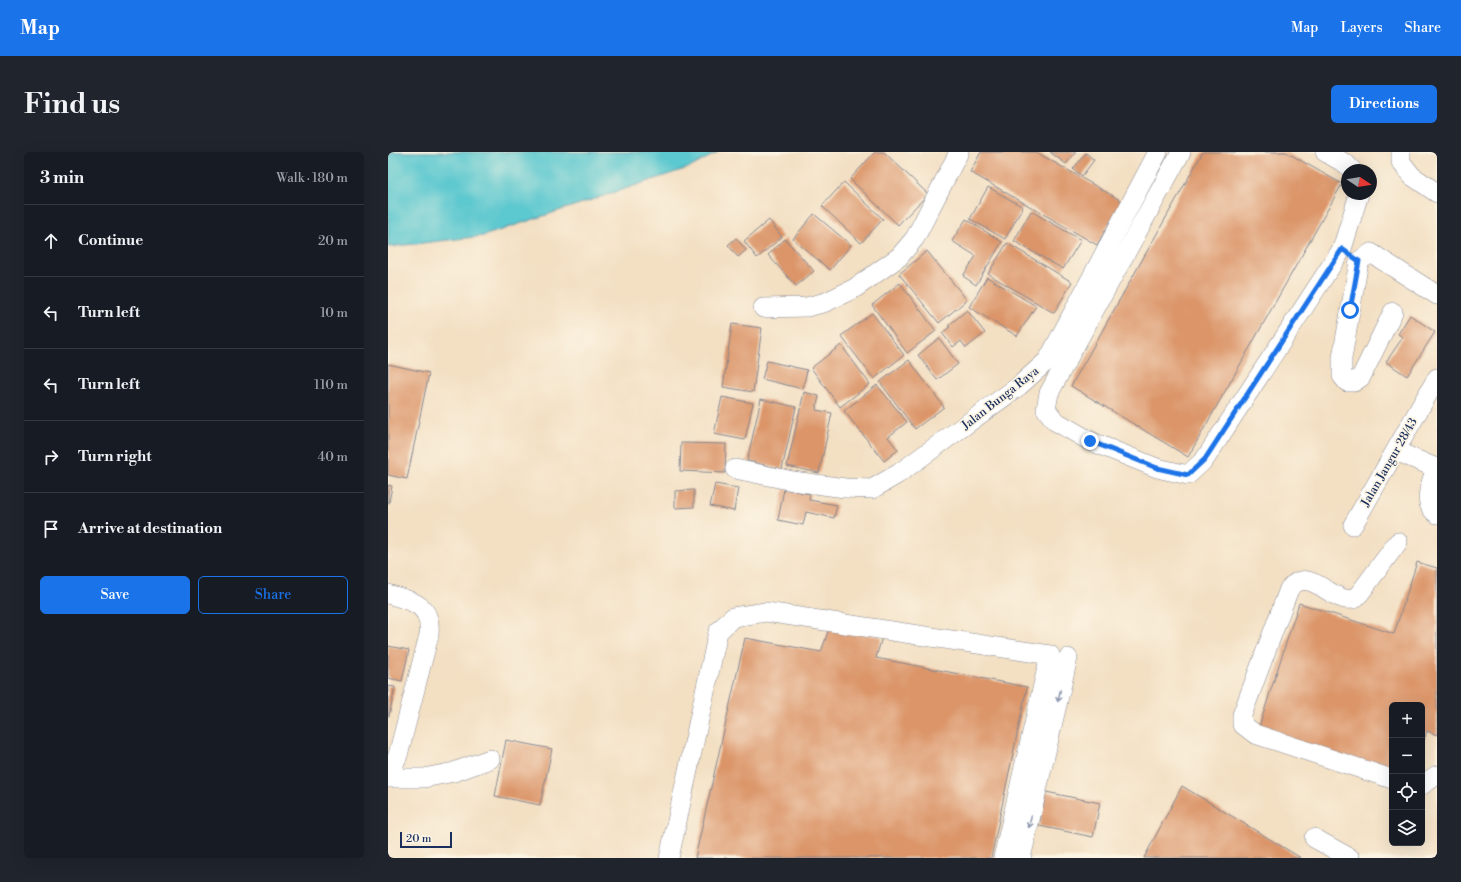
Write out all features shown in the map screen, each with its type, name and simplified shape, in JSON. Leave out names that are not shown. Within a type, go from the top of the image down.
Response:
[{"type":"street","points":[[763,308],[808,307],[826,302],[855,288],[899,257],[915,238],[959,152]]},
{"type":"street","name":"Jalan Bunga Raya","points":[[735,469],[793,481],[845,488],[872,489],[898,474],[1019,386],[1048,360],[1158,152]]},
{"type":"street","points":[[1181,152],[1048,393],[1046,409],[1055,421],[1090,441],[1157,468],[1188,475],[1205,459],[1342,249],[1357,200]]},
{"type":"street","points":[[1325,152],[1346,164]]},
{"type":"street","points":[[1396,155],[1412,176],[1437,193]]},
{"type":"street","points":[[1342,249],[1359,261]]},
{"type":"street","points":[[1393,312],[1360,378],[1354,382],[1346,382],[1342,376],[1342,358],[1359,261],[1371,253],[1437,295]]},
{"type":"street","name":"Jalan Jangur 28/43","points":[[1353,525],[1435,386]]},
{"type":"street","points":[[1396,451],[1436,466],[1427,495],[1432,510],[1437,514]]},
{"type":"street","points":[[1389,778],[1255,734],[1242,724],[1242,715],[1289,590],[1294,583],[1300,580],[1310,582],[1345,599],[1354,599],[1398,542]]},
{"type":"street","points":[[388,594],[413,601],[422,607],[430,624],[429,635],[398,755],[392,769],[388,772]]},
{"type":"street","points":[[669,858],[718,632],[734,617],[766,612],[1050,655],[1032,772],[1022,858]]},
{"type":"street","points":[[1003,858],[1068,658]]},
{"type":"street","points":[[388,778],[424,778],[454,772],[490,759]]},
{"type":"street","points":[[1425,783],[1437,775]]},
{"type":"street","points":[[1314,838],[1350,858]]},
{"type":"water","points":[[388,152],[718,152],[691,167],[483,236],[388,247]]},
{"type":"building","points":[[875,152],[884,152],[928,194],[898,225],[850,179]]},
{"type":"building","points":[[981,152],[1036,152],[1122,201],[1097,245],[970,172]]},
{"type":"building","points":[[1050,152],[1076,152],[1066,164]]},
{"type":"building","points":[[1203,152],[1286,152],[1341,183],[1188,457],[1071,386]]},
{"type":"building","points":[[1086,153],[1094,160],[1082,176],[1073,169]]},
{"type":"building","points":[[844,182],[883,219],[861,243],[822,206]]},
{"type":"building","points":[[988,187],[1023,207],[1005,239],[970,219]]},
{"type":"building","points":[[1031,211],[1081,240],[1063,269],[1014,241]]},
{"type":"building","points":[[814,214],[851,245],[830,270],[793,239]]},
{"type":"building","points":[[966,219],[1002,242],[976,285],[963,276],[976,256],[952,241]]},
{"type":"building","points":[[769,220],[782,237],[757,258],[744,241]]},
{"type":"building","points":[[736,238],[746,250],[738,257],[728,245]]},
{"type":"building","points":[[785,239],[814,271],[796,286],[768,255]]},
{"type":"building","points":[[1007,243],[1072,282],[1054,313],[988,274]]},
{"type":"building","points":[[927,251],[967,300],[939,323],[899,274]]},
{"type":"building","points":[[987,277],[1036,306],[1017,336],[969,307]]},
{"type":"building","points":[[900,283],[936,331],[907,353],[872,305]]},
{"type":"building","points":[[967,310],[985,333],[966,348],[961,341],[953,347],[942,333]]},
{"type":"building","points":[[872,313],[904,355],[874,379],[841,336]]},
{"type":"building","points":[[1410,315],[1435,332],[1407,376],[1386,362],[1403,337],[1398,334]]},
{"type":"building","points":[[732,324],[762,328],[753,392],[723,387]]},
{"type":"building","points":[[939,338],[958,364],[937,380],[918,355]]},
{"type":"building","points":[[841,345],[870,384],[840,407],[811,368]]},
{"type":"building","points":[[909,360],[944,407],[915,429],[880,382]]},
{"type":"building","points":[[767,361],[807,370],[803,389],[762,379]]},
{"type":"building","points":[[388,364],[429,373],[407,479],[388,475]]},
{"type":"building","points":[[877,385],[907,422],[888,437],[898,450],[884,461],[844,411]]},
{"type":"building","points":[[804,392],[819,396],[816,410],[832,413],[819,473],[787,466]]},
{"type":"building","points":[[722,397],[753,403],[745,440],[714,434]]},
{"type":"building","points":[[761,399],[796,407],[782,469],[747,461]]},
{"type":"building","points":[[681,443],[726,444],[725,473],[680,471]]},
{"type":"building","points":[[715,484],[738,488],[734,511],[710,506]]},
{"type":"building","points":[[388,485],[392,486],[389,503],[388,503]]},
{"type":"building","points":[[784,489],[810,494],[809,500],[837,505],[834,518],[806,512],[803,525],[778,520]]},
{"type":"building","points":[[694,490],[694,507],[675,508],[675,491]]},
{"type":"building","points":[[1417,562],[1437,568],[1437,735],[1427,731],[1425,737],[1425,702],[1389,702],[1389,772],[1258,730],[1299,603],[1394,634]]},
{"type":"building","points":[[829,629],[882,637],[876,658],[1027,687],[991,858],[695,858],[745,638],[821,652]]},
{"type":"building","points":[[388,646],[409,650],[402,681],[388,678]]},
{"type":"building","points":[[388,686],[395,687],[389,716],[388,716]]},
{"type":"building","points":[[506,740],[552,749],[540,805],[495,796]]},
{"type":"building","points":[[1182,786],[1301,858],[1144,858]]},
{"type":"building","points":[[1046,792],[1100,803],[1093,837],[1039,826]]},
{"type":"route","points":[[1090,441],[1157,468],[1188,475],[1205,459],[1342,249],[1359,261],[1350,310]]}]
